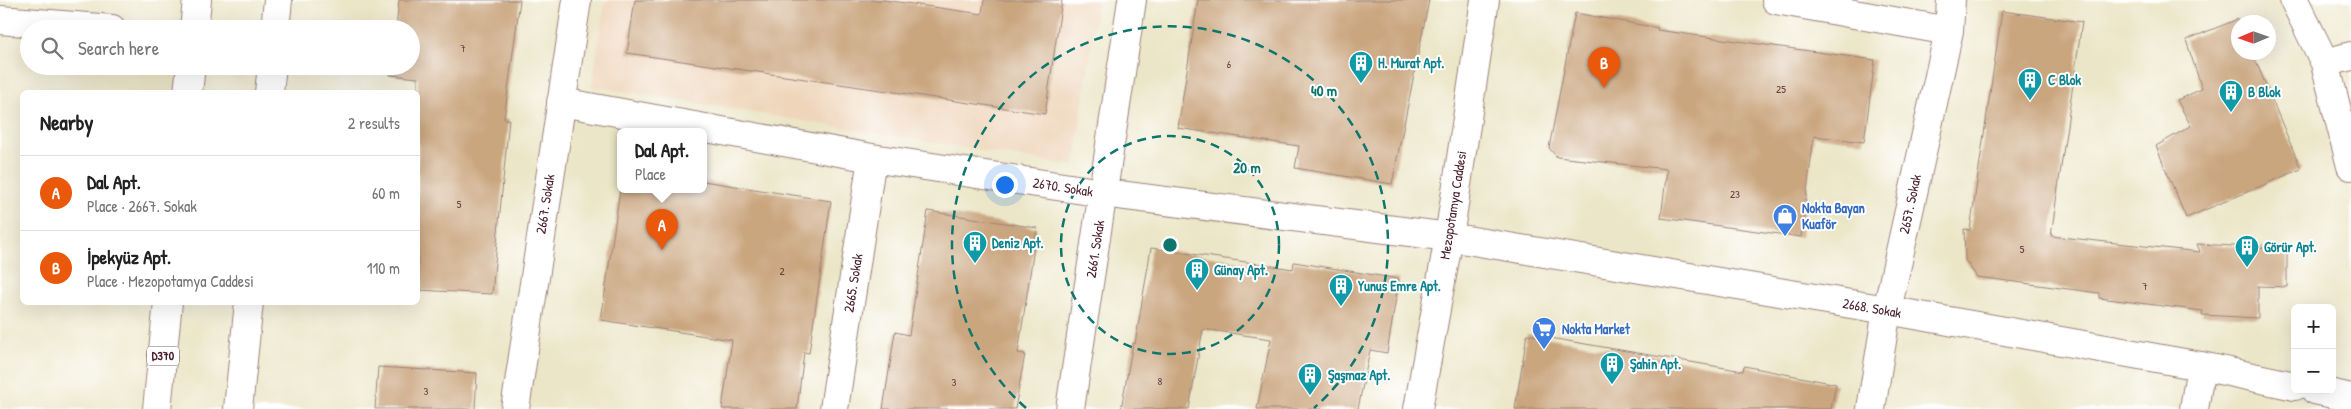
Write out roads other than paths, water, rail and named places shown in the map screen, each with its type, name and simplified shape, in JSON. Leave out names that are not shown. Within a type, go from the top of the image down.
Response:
[{"type":"main road","points":[[195,20],[197,0]]},
{"type":"main road","points":[[276,20],[278,0]]},
{"type":"main road","name":"2667. Sokak","points":[[515,409],[577,0]]},
{"type":"main road","name":"2661. Sokak","points":[[1070,409],[1132,0]]},
{"type":"main road","name":"Mezopotamya Caddesi","points":[[1418,409],[1449,237],[1485,0]]},
{"type":"main road","name":"2657. Sokak","points":[[1871,409],[1887,310],[1949,30],[1951,0]]},
{"type":"main road","points":[[2294,0],[2338,59],[2351,166]]},
{"type":"main road","points":[[1790,1],[1949,30]]},
{"type":"main road","points":[[0,20],[20,22]]},
{"type":"main road","points":[[188,90],[190,75]]},
{"type":"main road","points":[[269,90],[271,75]]},
{"type":"main road","name":"2670. Sokak","points":[[561,102],[705,128]]},
{"type":"main road","name":"2670. Sokak","points":[[707,128],[872,158],[1103,194],[1449,237]]},
{"type":"main road","name":"2665. Sokak","points":[[834,409],[872,158]]},
{"type":"main road","name":"2668. Sokak","points":[[1449,237],[1887,310],[2201,366],[2291,385]]},
{"type":"main road","name":"D370","points":[[157,409],[168,305]]},
{"type":"main road","points":[[238,409],[249,305]]},
{"type":"main road","points":[[2194,409],[2201,366]]},
{"type":"main road","points":[[2333,394],[2351,398]]},
{"type":"place","name":"H. Murat Apt.","points":[[1361,84]]},
{"type":"place","name":"İpekyüz Apt.","points":[[1604,88]]},
{"type":"place","name":"C Blok","points":[[2030,101]]},
{"type":"place","name":"B Blok","points":[[2231,113]]},
{"type":"place","name":"Nokta Bayan Kuaför","points":[[1785,237]]},
{"type":"place","name":"Dal Apt.","points":[[662,250]]},
{"type":"place","name":"Deniz Apt.","points":[[975,264]]},
{"type":"place","name":"Görür Apt.","points":[[2247,268]]},
{"type":"place","name":"Günay Apt.","points":[[1197,291]]},
{"type":"place","name":"Yunus Emre Apt.","points":[[1341,307]]},
{"type":"place","name":"Nokta Market","points":[[1544,350]]},
{"type":"place","name":"Şahin Apt.","points":[[1612,385]]},
{"type":"place","name":"Şaşmaz Apt.","points":[[1310,396]]}]
